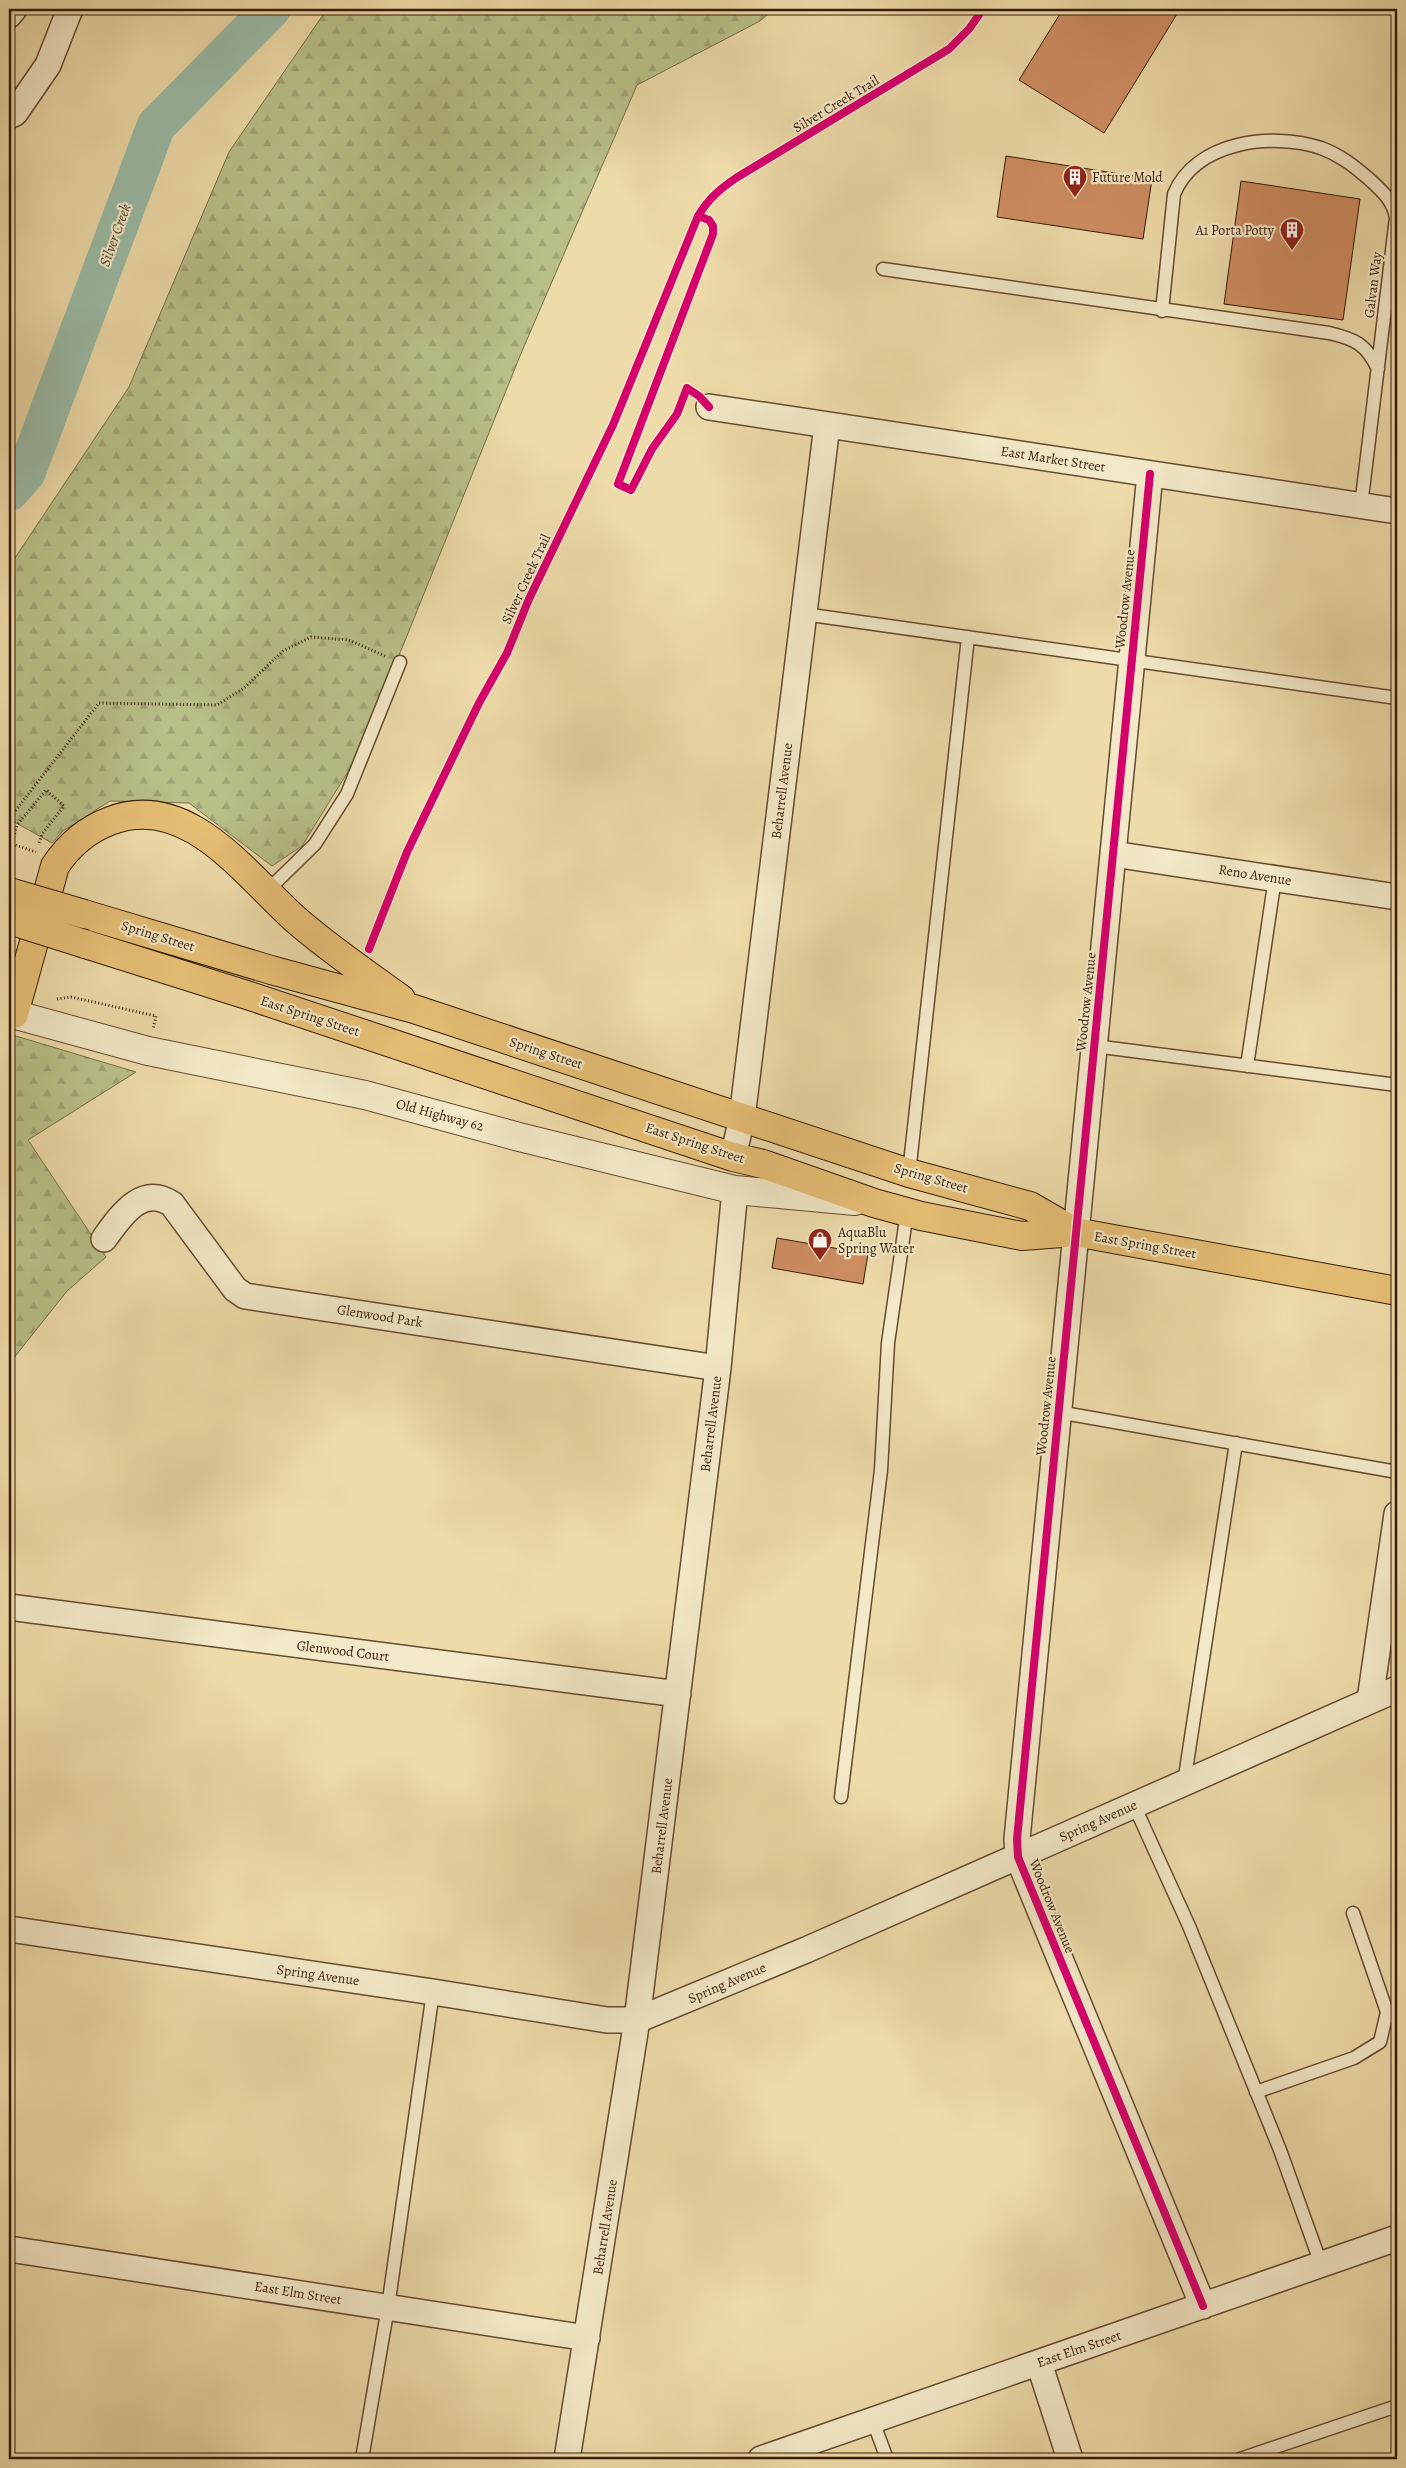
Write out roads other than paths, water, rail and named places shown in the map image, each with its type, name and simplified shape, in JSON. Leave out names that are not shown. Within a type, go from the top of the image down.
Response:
[{"type":"main road","points":[[11,1013],[56,866],[65,852],[80,836],[99,825],[118,818],[138,815],[158,816],[179,821],[197,830],[213,842],[296,919],[345,959],[414,1009]]},
{"type":"main road","name":"Spring Street","points":[[9,892],[271,970],[414,1009],[909,1173],[1030,1206],[1076,1232]]},
{"type":"main road","name":"East Spring Street","points":[[9,920],[269,1002],[732,1157],[763,1164],[874,1203],[907,1212],[1022,1236],[1076,1232],[1397,1291]]},
{"type":"street","points":[[9,15],[14,9]]},
{"type":"street","points":[[9,116],[15,113],[48,65],[70,9]]},
{"type":"street","name":"East Market Street","points":[[709,407],[1397,511]]},
{"type":"street","name":"Beharrell Avenue","points":[[732,1157],[742,1118],[827,425]]},
{"type":"street","name":"Woodrow Avenue","points":[[1150,474],[1017,1839],[1018,1857],[1203,2306]]},
{"type":"street","name":"Reno Avenue","points":[[1113,854],[1397,897]]},
{"type":"street","name":"Old Highway 62","points":[[11,1013],[148,1051],[365,1095],[528,1139],[735,1190],[874,1203]]},
{"type":"street","name":"Beharrell Avenue","points":[[567,2459],[588,2338],[637,2020],[718,1368],[735,1190]]},
{"type":"street","name":"Glenwood Park","points":[[104,1240],[130,1207],[146,1198],[161,1197],[172,1204],[236,1289],[245,1296],[718,1368]]},
{"type":"street","points":[[1370,1700],[1397,1514]]},
{"type":"street","name":"Glenwood Court","points":[[9,1607],[678,1694]]},
{"type":"street","name":"Spring Avenue","points":[[9,1929],[608,2020],[637,2020],[806,1950],[1397,1689]]},
{"type":"street","name":"East Elm Street","points":[[761,2459],[1397,2238]]},
{"type":"street","name":"East Elm Street","points":[[9,2249],[588,2338]]},
{"type":"street","points":[[1039,2363],[1070,2459]]},
{"type":"lane","name":"Galvan Way","points":[[1162,311],[1174,194],[1179,182],[1189,170],[1208,156],[1224,148],[1266,142],[1310,145],[1351,163],[1387,196],[1394,206],[1396,218],[1361,506]]},
{"type":"lane","points":[[883,269],[1345,337],[1358,342],[1370,352],[1378,369]]},
{"type":"lane","points":[[804,614],[1397,698]]},
{"type":"lane","points":[[909,1173],[968,637]]},
{"type":"lane","points":[[267,891],[315,844],[347,794],[400,662]]},
{"type":"lane","points":[[1247,1066],[1276,878]]},
{"type":"lane","points":[[1094,1046],[1397,1085]]},
{"type":"lane","points":[[841,1797],[881,1470],[888,1343],[907,1212]]},
{"type":"lane","points":[[1058,1412],[1397,1472]]},
{"type":"lane","points":[[1184,1783],[1236,1443]]},
{"type":"lane","points":[[1134,1805],[1189,1926],[1280,2150],[1322,2264]]},
{"type":"lane","points":[[1256,2092],[1354,2058],[1380,2042],[1387,2012],[1353,1913]]},
{"type":"lane","points":[[362,2459],[388,2307],[432,1992]]},
{"type":"lane","points":[[1240,2459],[1397,2406]]},
{"type":"lane","points":[[873,2420],[887,2459]]},
{"type":"waterway","name":"Silver Creek","points":[[9,492],[26,473],[156,126],[271,9]]},
{"type":"place","name":"Future Mold","points":[[1075,198]]},
{"type":"place","name":"A1 Porta Potty","points":[[1292,251]]},
{"type":"place","name":"AquaBlu Spring Water","points":[[820,1261]]}]
